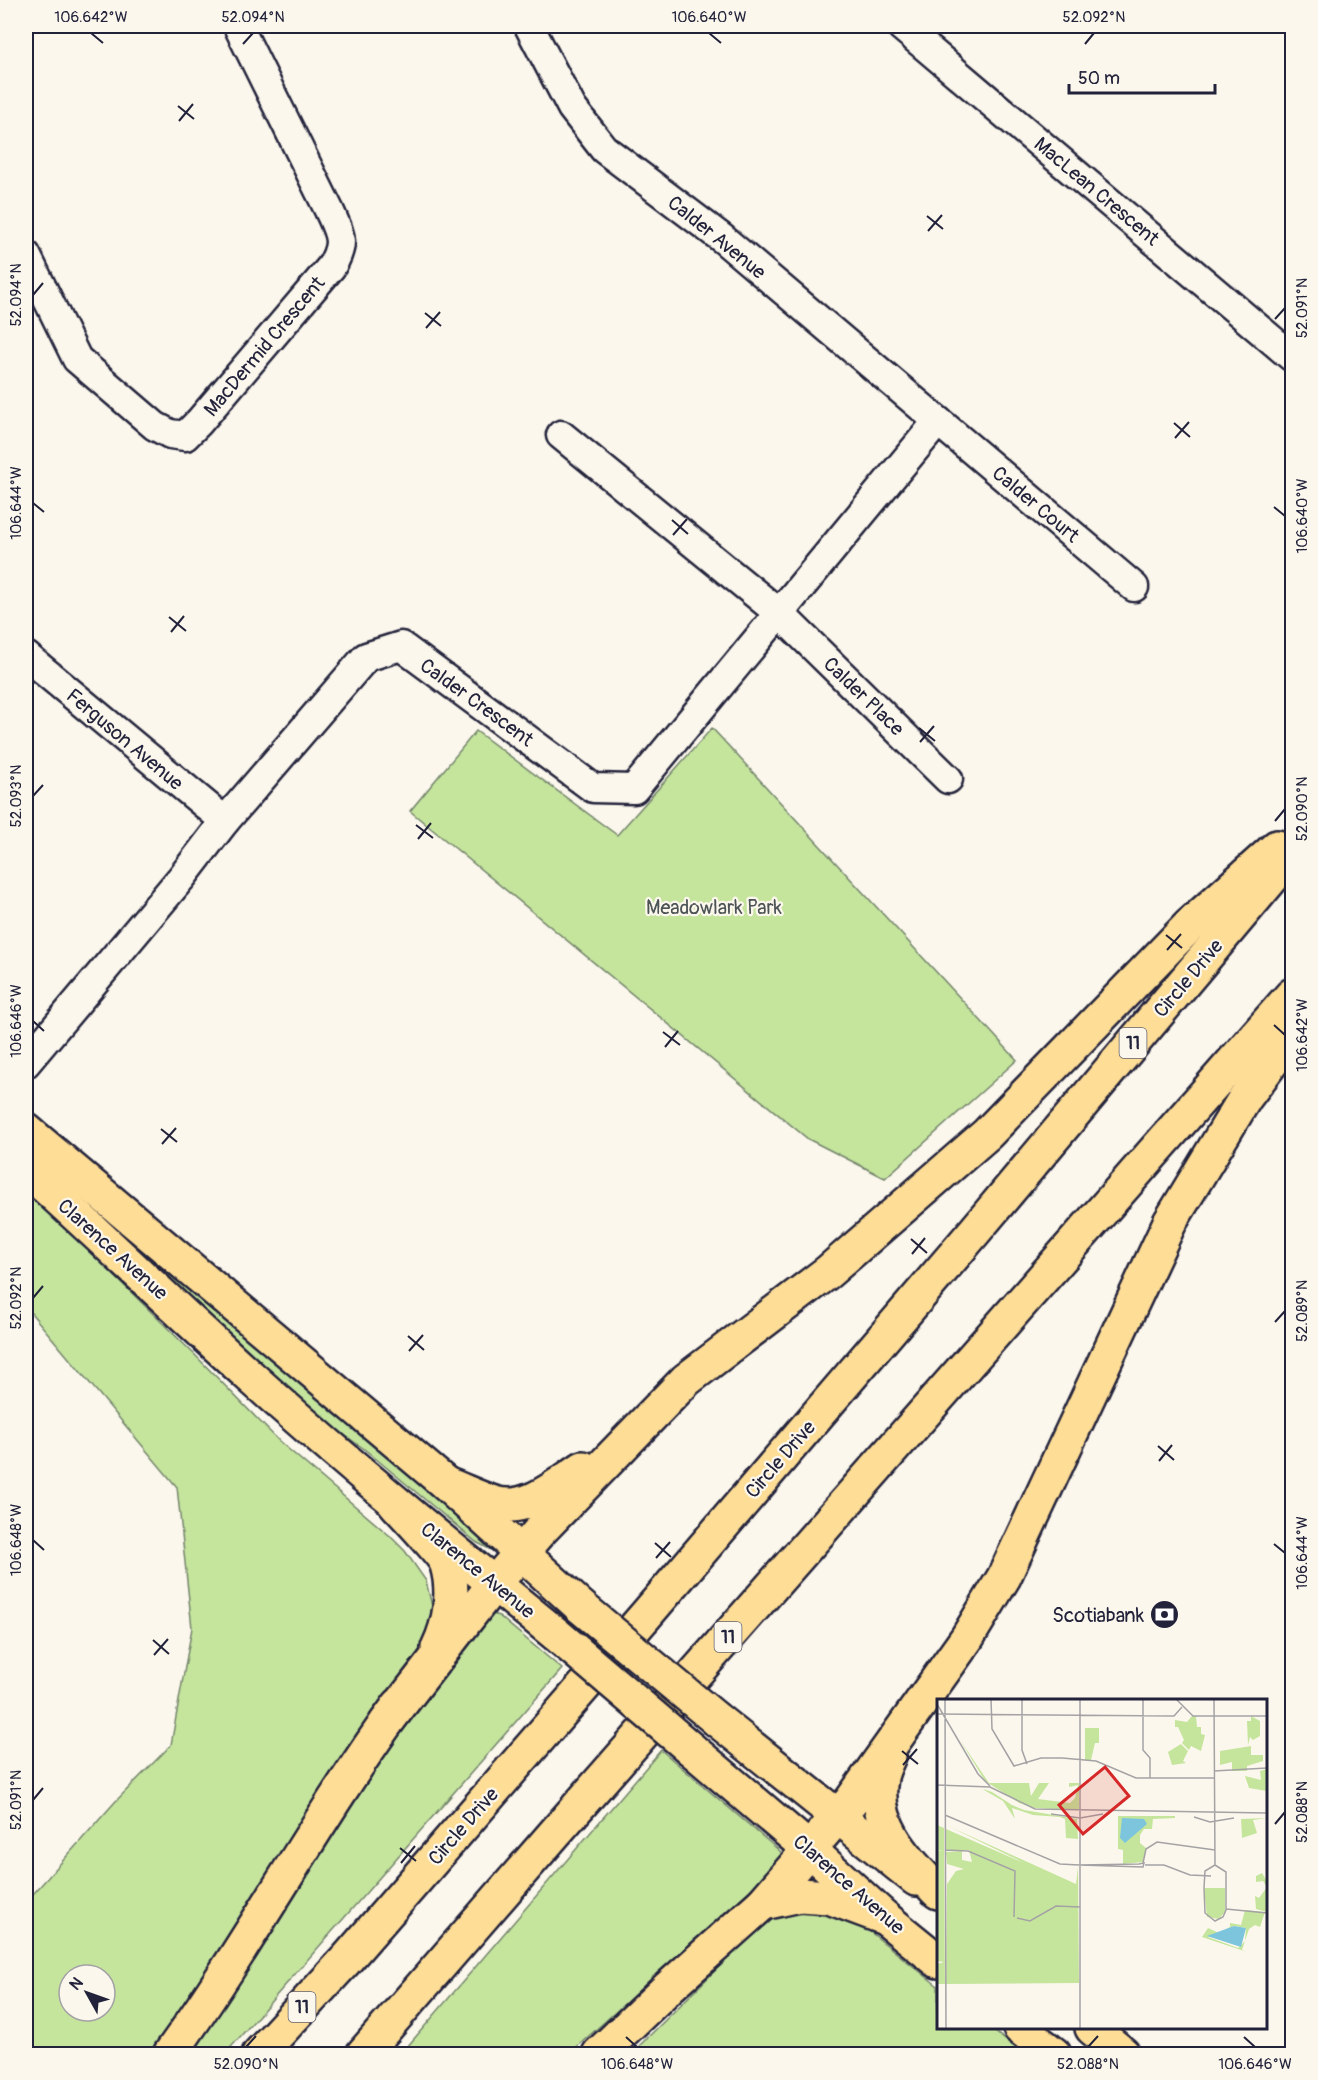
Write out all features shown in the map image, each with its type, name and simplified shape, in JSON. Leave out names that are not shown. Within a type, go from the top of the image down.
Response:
[{"type":"main road","points":[[386,1723],[494,1584],[538,1533],[686,1380],[828,1272],[987,1134],[1189,926],[1293,834]]},
{"type":"main road","name":"Circle Drive","points":[[259,2055],[346,1960],[676,1580],[1293,854]]},
{"type":"main road","name":"11","points":[[363,2055],[554,1834],[1293,995]]},
{"type":"main road","points":[[599,2055],[669,1987],[763,1903],[838,1817],[967,1638],[1004,1577],[1170,1222],[1245,1098],[1293,1035]]},
{"type":"main road","name":"Clarence Avenue","points":[[26,1130],[446,1484],[581,1607],[716,1719],[937,1895]]},
{"type":"main road","name":"Clarence Avenue","points":[[26,1170],[113,1247],[253,1378],[395,1503],[557,1635],[809,1849],[885,1918],[937,1959]]},
{"type":"main road","points":[[446,1484],[496,1504],[519,1504],[537,1498],[637,1432]]},
{"type":"main road","points":[[170,2055],[308,1839],[386,1723],[435,1656],[447,1629],[450,1598],[446,1563],[395,1503]]},
{"type":"main road","points":[[897,1738],[881,1777],[880,1807],[886,1828],[903,1852],[937,1890]]},
{"type":"main road","points":[[763,1903],[800,1895],[829,1897],[885,1918]]},
{"type":"main road","name":"11","points":[[282,2055],[346,1960]]},
{"type":"main road","points":[[1021,2029],[1054,2055]]},
{"type":"main road","points":[[1093,2029],[1123,2055]]},
{"type":"street","name":"MacDermid Crescent","points":[[26,255],[77,359],[139,413],[170,434],[185,436],[331,267],[341,251],[339,231],[238,26]]},
{"type":"street","name":"Calder Avenue","points":[[529,26],[572,108],[604,149],[723,239],[938,421]]},
{"type":"street","name":"MacLean Crescent","points":[[901,26],[1293,357]]},
{"type":"street","name":"Calder Court","points":[[938,421],[1134,587]]},
{"type":"street","name":"Calder Crescent","points":[[26,1063],[182,877],[225,821],[366,657],[401,646],[594,788],[634,789],[938,421]]},
{"type":"street","name":"Calder Place","points":[[561,435],[779,613],[948,779]]},
{"type":"street","name":"Ferguson Avenue","points":[[26,656],[225,821]]},
{"type":"green space","name":"Meadowlark Park","points":[[712,728],[1017,1060],[885,1178],[808,1139],[410,811],[476,731],[617,835]]},
{"type":"green space","points":[[50,1173],[471,1527],[491,1550],[476,1542],[363,1448],[310,1411]]},
{"type":"green space","points":[[26,1189],[280,1442],[405,1551],[426,1581],[432,1606],[431,1631],[405,1674],[150,2054],[26,2054],[26,1902],[115,1802],[171,1745],[192,1628],[177,1487],[26,1307]]},
{"type":"green space","points":[[489,1613],[499,1616],[562,1669],[225,2054],[192,2054],[381,1747]]},
{"type":"green space","points":[[661,1750],[781,1852],[780,1863],[569,2054],[401,2054]]},
{"type":"green space","points":[[814,1905],[854,1919],[937,1985],[937,2029],[991,2029],[1023,2054],[631,2054],[747,1939],[779,1912]]},
{"type":"place","name":"Scotiabank","points":[[1165,1615]]}]
